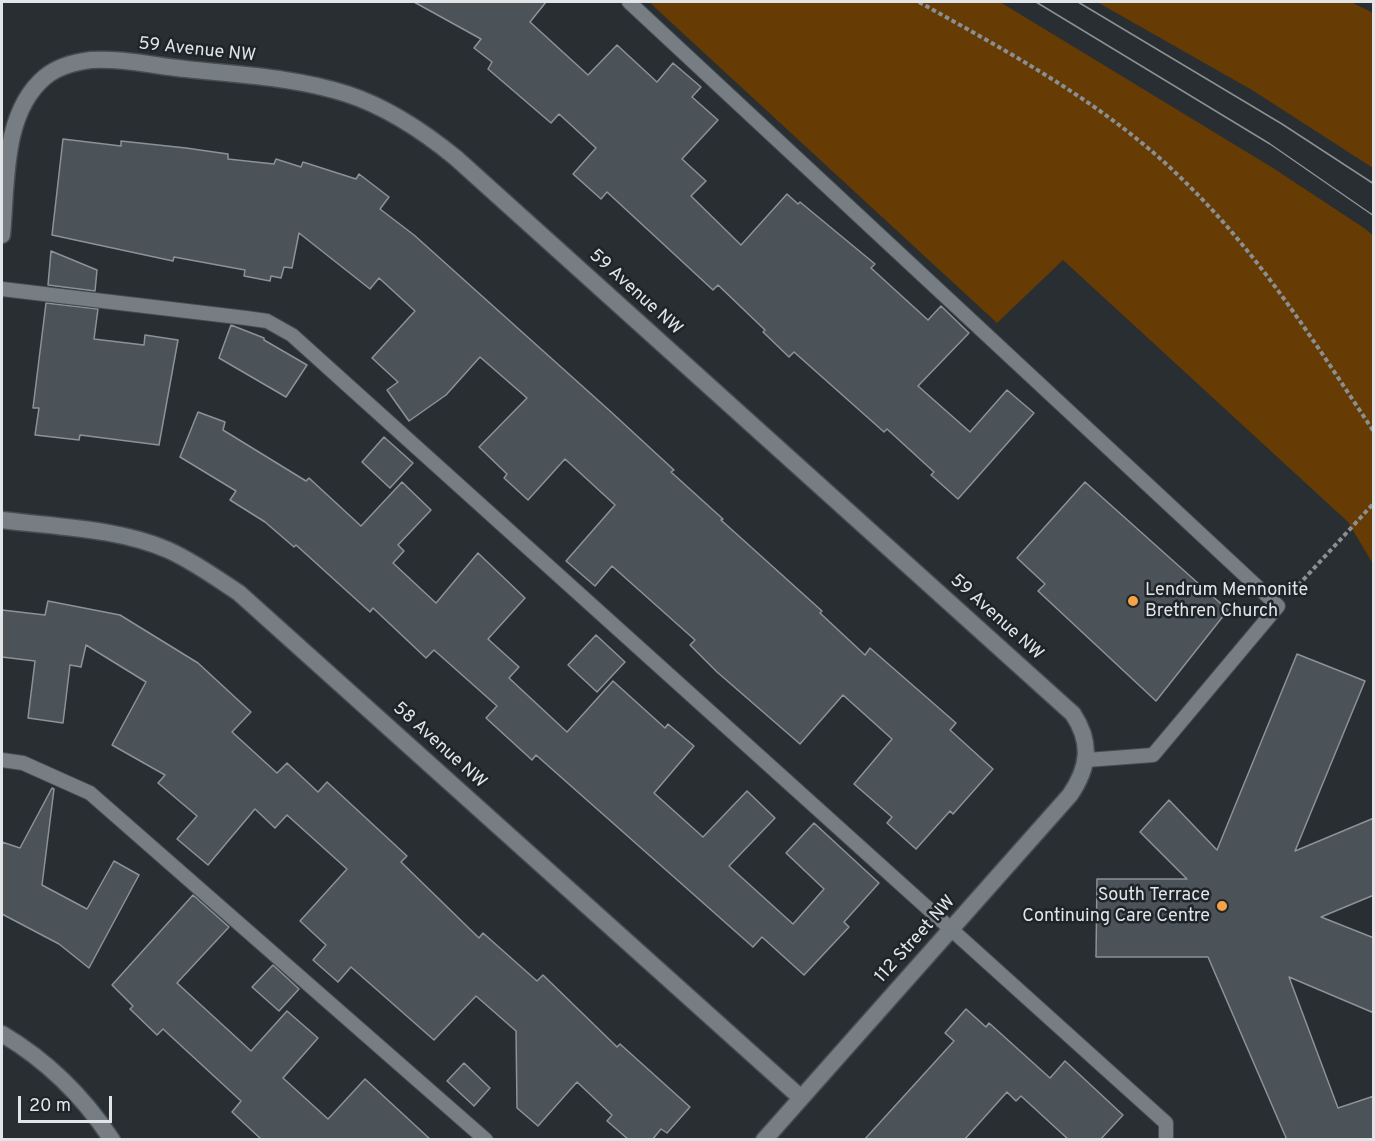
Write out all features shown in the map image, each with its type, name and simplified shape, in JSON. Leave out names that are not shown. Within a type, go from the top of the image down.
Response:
[{"type":"street","name":"59 Avenue NW","points":[[2,235],[12,135],[20,108],[45,76],[76,62],[110,60],[288,81],[349,94],[406,121],[456,158],[1073,714],[1082,728],[1087,760]]},
{"type":"street","name":"58 Avenue NW","points":[[2,520],[99,531],[136,540],[168,550],[204,569],[239,593],[801,1098]]},
{"type":"street","name":"112 Street NW","points":[[764,1140],[1070,795],[1082,778],[1087,760]]},
{"type":"street","points":[[2,1034],[43,1062],[74,1091],[112,1140]]},
{"type":"lane","points":[[629,2],[1278,606],[1153,755],[1087,760]]},
{"type":"lane","points":[[2,289],[267,321],[292,335],[953,928],[1166,1123],[1166,1140]]},
{"type":"lane","points":[[2,760],[23,763],[90,793],[486,1140]]},
{"type":"path","points":[[919,2],[1023,61],[1089,105],[1182,178],[1276,284],[1374,432]]},
{"type":"path","points":[[1278,606],[1374,503]]},
{"type":"shaded area","points":[[649,2],[1000,2],[1273,168],[1364,228],[1374,236],[1373,564],[1348,522],[1063,260],[997,323]]},
{"type":"shaded area","points":[[1097,2],[1351,2],[1373,13],[1373,168],[1252,90]]},
{"type":"building","points":[[414,2],[546,2],[530,22],[588,75],[617,45],[657,82],[673,63],[701,87],[692,97],[718,120],[682,159],[706,181],[691,196],[741,245],[787,194],[798,204],[800,202],[875,264],[871,268],[928,320],[941,306],[969,333],[918,386],[970,432],[1007,390],[1034,413],[958,499],[931,475],[934,472],[887,429],[884,432],[794,352],[789,357],[763,332],[765,330],[718,285],[713,290],[607,192],[601,199],[573,174],[596,148],[559,114],[551,123],[488,69],[492,62],[474,48],[481,39]]},
{"type":"building","points":[[63,139],[121,146],[121,141],[186,148],[228,154],[228,159],[274,164],[276,159],[301,167],[303,162],[356,179],[359,174],[389,197],[380,209],[414,235],[610,411],[674,470],[671,472],[723,519],[721,520],[822,611],[820,613],[865,655],[870,648],[956,723],[950,730],[993,769],[953,814],[950,811],[916,849],[887,823],[892,817],[854,784],[892,739],[843,695],[800,744],[717,672],[690,645],[695,640],[612,566],[595,586],[566,561],[615,505],[565,459],[528,500],[504,478],[507,474],[479,447],[527,398],[480,357],[446,395],[409,421],[387,390],[398,382],[372,358],[415,311],[379,278],[370,289],[299,233],[292,268],[284,267],[281,278],[271,276],[270,281],[244,276],[245,270],[174,257],[173,261],[52,235]]},
{"type":"building","points":[[51,251],[97,270],[95,291],[48,285]]},
{"type":"building","points":[[46,303],[98,309],[94,339],[144,345],[145,335],[178,340],[159,445],[80,435],[79,440],[35,435],[39,408],[33,408]]},
{"type":"building","points":[[231,325],[264,338],[307,365],[286,397],[219,358]]},
{"type":"building","points":[[198,412],[225,422],[223,430],[306,481],[309,478],[361,526],[402,482],[431,510],[398,545],[404,551],[393,563],[436,603],[478,553],[525,598],[488,639],[519,667],[509,678],[567,732],[613,681],[665,728],[668,724],[694,746],[654,793],[703,837],[747,791],[775,818],[729,866],[793,924],[824,889],[786,853],[814,823],[879,883],[844,922],[849,927],[804,975],[762,937],[753,947],[536,755],[532,760],[486,718],[497,706],[434,650],[426,658],[373,608],[370,612],[296,545],[294,547],[265,522],[230,500],[236,491],[180,457]]},
{"type":"building","points":[[384,437],[413,463],[390,488],[362,462]]},
{"type":"building","name":"Lendrum Mennonite Brethren Church","points":[[1085,482],[1228,610],[1156,701],[1038,591],[1045,584],[1017,558]]},
{"type":"building","points":[[48,601],[120,615],[198,663],[251,712],[232,732],[277,773],[287,763],[318,792],[327,782],[407,856],[401,862],[479,938],[483,933],[537,981],[543,975],[617,1047],[620,1044],[690,1107],[667,1133],[661,1129],[652,1140],[629,1140],[607,1121],[612,1115],[577,1082],[538,1126],[517,1108],[516,1031],[476,996],[434,1040],[351,967],[338,982],[313,960],[326,945],[300,921],[347,869],[287,815],[275,828],[255,809],[208,865],[177,839],[197,816],[158,783],[165,775],[112,745],[146,682],[86,645],[81,667],[70,665],[63,723],[28,718],[35,661],[2,657],[2,610],[45,615]]},
{"type":"building","points":[[596,635],[625,662],[597,692],[568,665]]},
{"type":"building","name":"South Terrace Continuing Care Centre","points":[[1297,654],[1365,681],[1295,851],[1374,818],[1374,895],[1321,917],[1374,938],[1374,1013],[1289,977],[1338,1108],[1374,1096],[1374,1140],[1287,1140],[1208,957],[1096,957],[1097,879],[1187,879],[1140,832],[1169,800],[1217,850]]},
{"type":"building","points":[[52,788],[54,789],[42,885],[87,909],[114,861],[139,875],[89,968],[59,944],[2,914],[2,842],[20,848]]},
{"type":"building","points":[[193,895],[229,927],[177,983],[251,1051],[287,1011],[318,1038],[283,1078],[328,1119],[365,1079],[431,1140],[262,1140],[232,1112],[241,1101],[163,1029],[157,1035],[130,1009],[133,1006],[112,985]]},
{"type":"building","points":[[273,965],[299,989],[279,1011],[252,987]]},
{"type":"building","points":[[966,1009],[986,1027],[989,1023],[1050,1078],[1065,1061],[1123,1115],[1100,1140],[1069,1140],[1021,1096],[1016,1101],[1007,1092],[964,1140],[864,1140],[954,1041],[945,1033]]},
{"type":"building","points":[[464,1063],[490,1088],[474,1106],[447,1081]]},
{"type":"tram line","points":[[1036,2],[1270,144],[1374,216]]},
{"type":"tram line","points":[[1078,2],[1282,124],[1374,184]]},
{"type":"place","name":"Lendrum Mennonite Brethren Church","points":[[1133,601]]},
{"type":"place","name":"South Terrace Continuing Care Centre","points":[[1222,906]]}]
